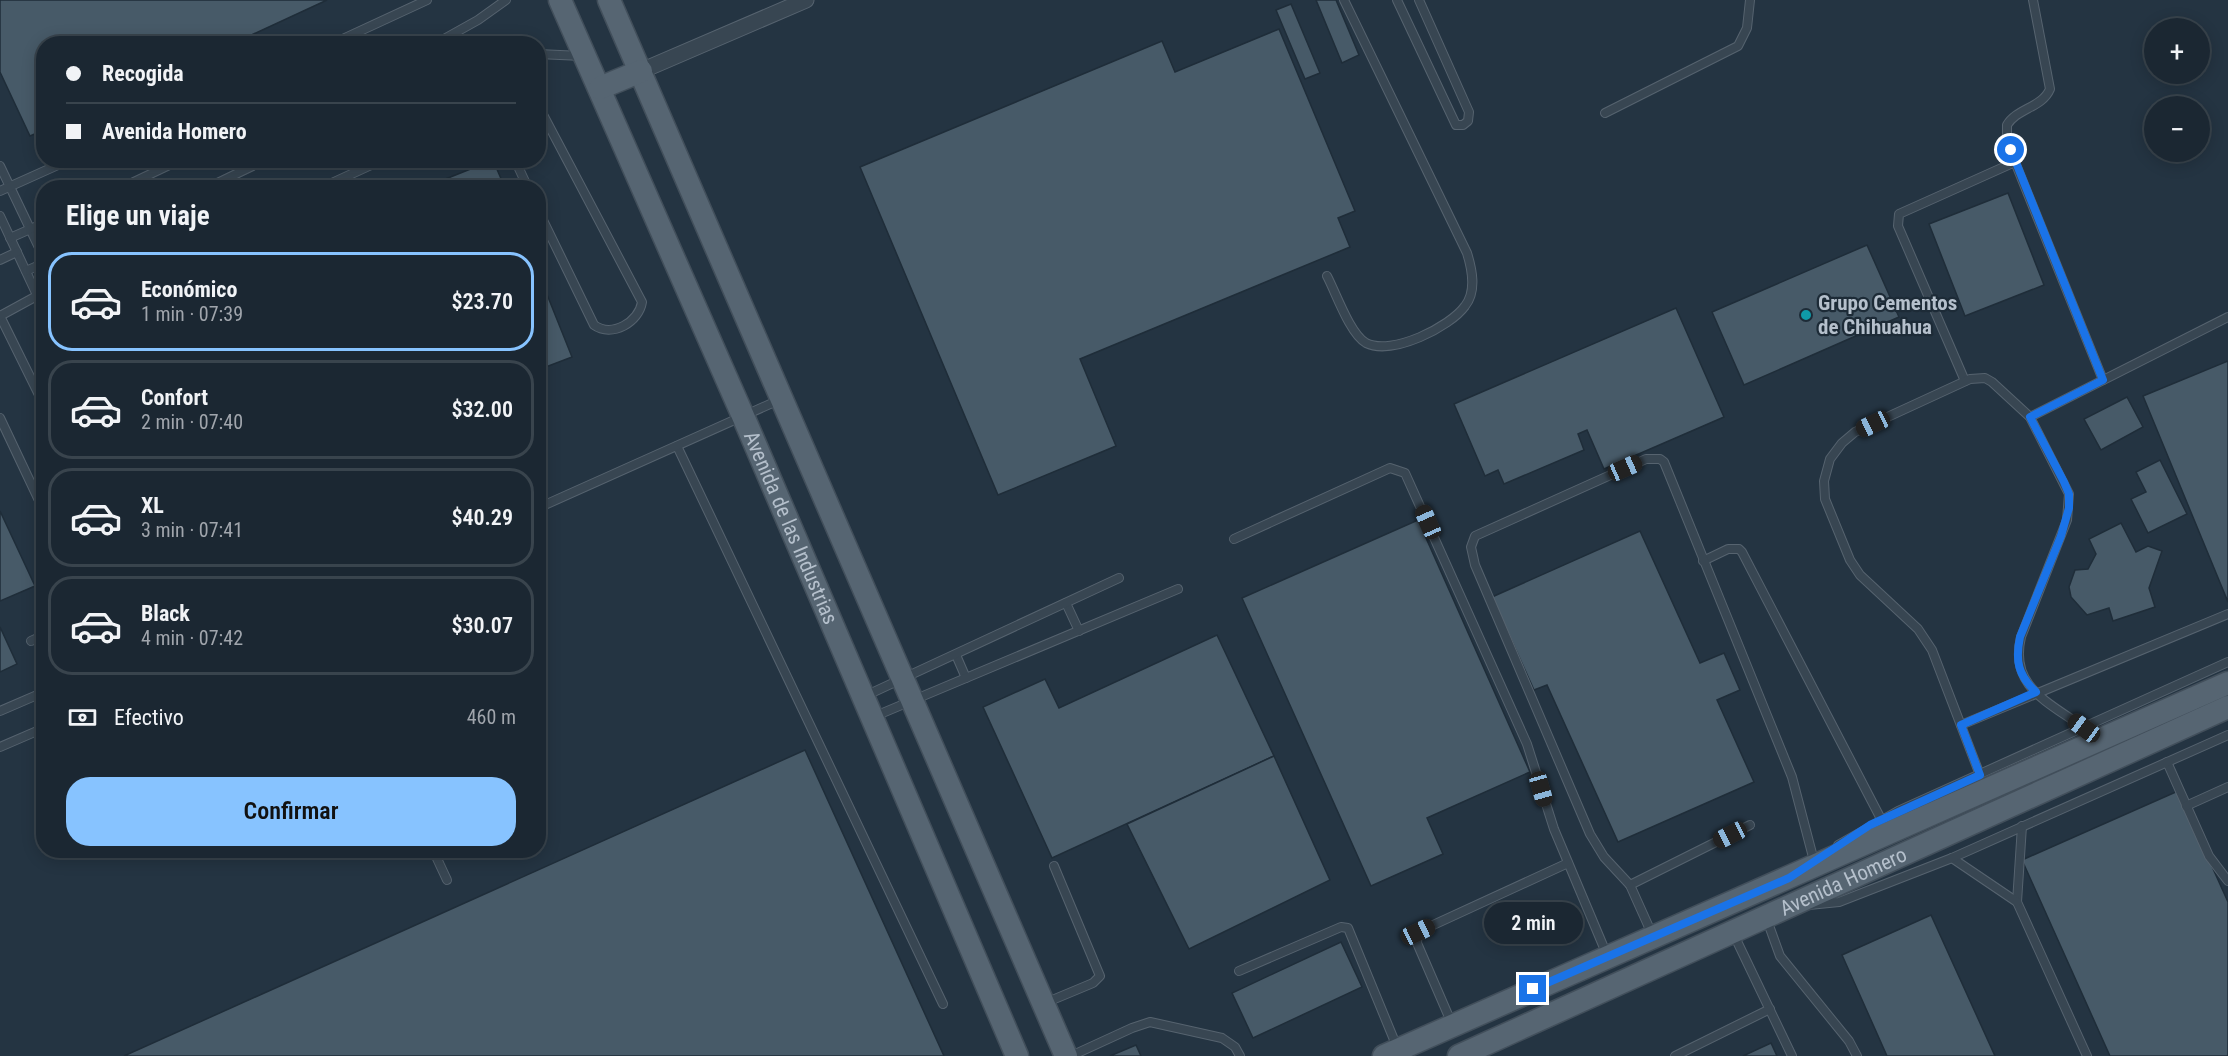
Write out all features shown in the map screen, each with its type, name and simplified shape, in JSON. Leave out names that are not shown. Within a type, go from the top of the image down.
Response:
[{"type":"main road","name":"Avenida de las Industrias","points":[[560,0],[743,416],[1017,1056]]},
{"type":"main road","name":"Avenida de las Industrias","points":[[609,0],[1066,1056]]},
{"type":"main road","points":[[600,88],[641,71]]},
{"type":"main road","name":"Avenida Homero","points":[[1459,1056],[1793,906],[2175,719],[2228,682]]},
{"type":"main road","name":"Avenida Homero","points":[[1391,1053],[1789,878],[2175,719],[2228,707]]},
{"type":"street","points":[[641,71],[806,0]]},
{"type":"lane","points":[[349,36],[427,0]]},
{"type":"lane","points":[[450,36],[506,0]]},
{"type":"lane","points":[[1328,276],[1355,333],[1367,344],[1386,345],[1415,340],[1440,328],[1466,306],[1472,290],[1472,267],[1467,253],[1344,0]]},
{"type":"lane","points":[[1397,0],[1456,125],[1463,125],[1468,121],[1469,112],[1419,0]]},
{"type":"lane","points":[[1605,113],[1738,46],[1747,28],[1750,0]]},
{"type":"lane","points":[[2033,0],[2050,89],[2042,100],[2016,115],[2007,125],[2007,139],[2103,380]]},
{"type":"lane","points":[[546,54],[585,56]]},
{"type":"lane","points":[[546,120],[642,302],[640,313],[622,327],[612,329],[599,328],[594,325],[546,226]]},
{"type":"lane","points":[[1965,381],[1898,226],[1897,217],[1899,214],[2015,162]]},
{"type":"lane","points":[[0,166],[36,244]]},
{"type":"lane","points":[[0,191],[51,168]]},
{"type":"lane","points":[[138,180],[163,168]]},
{"type":"lane","points":[[223,180],[248,168]]},
{"type":"lane","points":[[338,180],[364,168]]},
{"type":"lane","points":[[1,222],[36,287]]},
{"type":"lane","points":[[10,238],[36,226]]},
{"type":"lane","points":[[0,260],[17,252]]},
{"type":"lane","points":[[26,271],[36,265]]},
{"type":"lane","points":[[36,296],[0,316],[36,389]]},
{"type":"lane","points":[[2030,417],[2228,317]]},
{"type":"lane","points":[[1980,775],[1927,640],[1860,575],[1850,560],[1823,490],[1830,459],[1855,432],[1965,381],[1978,378],[1992,382],[2030,417],[2069,494],[2067,520],[2020,637],[2017,654],[2021,675],[2036,692],[2084,728]]},
{"type":"lane","points":[[546,504],[783,398]]},
{"type":"lane","points":[[0,418],[36,494]]},
{"type":"lane","points":[[677,446],[943,1004]]},
{"type":"lane","points":[[1653,938],[1630,885],[1604,857],[1590,834],[1475,565],[1471,548],[1475,536],[1653,458],[1664,462],[1792,777],[1814,861]]},
{"type":"lane","points":[[1234,539],[1390,468],[1405,472],[1527,744],[1554,829],[1608,957]]},
{"type":"lane","points":[[1703,561],[1728,549],[1739,549],[1742,552],[1881,819]]},
{"type":"lane","points":[[864,697],[1119,578]]},
{"type":"lane","points":[[872,718],[1178,589]]},
{"type":"lane","points":[[1066,603],[1079,631]]},
{"type":"lane","points":[[1961,725],[2228,614]]},
{"type":"lane","points":[[31,641],[36,638]]},
{"type":"lane","points":[[956,655],[966,678]]},
{"type":"lane","points":[[1789,878],[1881,819],[2228,662]]},
{"type":"lane","points":[[0,711],[36,695]]},
{"type":"lane","points":[[0,747],[36,731]]},
{"type":"lane","points":[[1793,906],[1839,902],[1952,858],[2228,735]]},
{"type":"lane","points":[[2167,762],[2209,856],[2228,882]]},
{"type":"lane","points":[[2186,806],[2228,787]]},
{"type":"lane","points":[[1630,885],[1750,825]]},
{"type":"lane","points":[[2022,826],[2017,902],[2087,1056]]},
{"type":"lane","points":[[437,858],[447,880]]},
{"type":"lane","points":[[1952,858],[2017,902]]},
{"type":"lane","points":[[1453,1026],[1417,944],[1418,932],[1568,863]]},
{"type":"lane","points":[[1043,1004],[1093,983],[1100,976],[1054,866]]},
{"type":"lane","points":[[1766,918],[1780,956],[1850,1041],[1857,1056]]},
{"type":"lane","points":[[1239,971],[1341,927],[1348,928],[1391,1053]]},
{"type":"lane","points":[[1733,933],[1792,1056]]},
{"type":"lane","points":[[1675,1056],[1770,1009]]},
{"type":"lane","points":[[1071,1056],[1131,1028],[1150,1022],[1222,1038],[1230,1042],[1240,1056]]},
{"type":"building","points":[[0,0],[327,0],[249,36],[36,36],[36,133],[30,136],[0,72]]},
{"type":"building","points":[[1316,0],[1336,0],[1359,55],[1342,63]]},
{"type":"building","points":[[1291,4],[1320,73],[1305,79],[1276,10]]},
{"type":"building","points":[[1279,29],[1355,211],[1338,218],[1350,247],[1080,359],[1116,446],[998,495],[860,167],[1162,41],[1175,72]]},
{"type":"building","points":[[473,168],[496,168],[502,180],[443,180]]},
{"type":"building","name":"Grupo Cementos de Chihuahua","points":[[2008,193],[2044,285],[1965,316],[1929,224]]},
{"type":"building","name":"Grupo Cementos de Chihuahua","points":[[1867,245],[1899,317],[1744,385],[1712,312]]},
{"type":"building","points":[[546,292],[572,357],[546,367]]},
{"type":"building","points":[[1676,308],[1724,417],[1604,469],[1587,430],[1578,434],[1584,450],[1504,484],[1498,470],[1485,476],[1454,404]]},
{"type":"building","points":[[2228,361],[2228,602],[2143,396]]},
{"type":"building","points":[[2127,397],[2143,427],[2101,450],[2084,419]]},
{"type":"building","points":[[2160,460],[2187,514],[2148,533],[2131,499],[2146,492],[2136,472]]},
{"type":"building","points":[[0,511],[35,586],[0,601]]},
{"type":"building","points":[[1418,520],[1530,772],[1427,818],[1443,854],[1371,886],[1242,598]]},
{"type":"building","points":[[2121,523],[2136,552],[2148,546],[2162,551],[2149,588],[2155,607],[2113,621],[2109,608],[2087,615],[2071,597],[2069,587],[2075,570],[2088,569],[2096,554],[2089,539]]},
{"type":"building","points":[[1640,531],[1700,663],[1724,653],[1740,690],[1717,700],[1754,782],[1618,842],[1547,685],[1534,690],[1492,597]]},
{"type":"building","points":[[0,627],[17,664],[0,672]]},
{"type":"building","points":[[1217,635],[1274,756],[1052,858],[983,707],[1045,679],[1059,708]]},
{"type":"building","points":[[805,750],[944,1056],[124,1056]]},
{"type":"building","points":[[1274,756],[1330,880],[1189,949],[1127,824]]},
{"type":"building","points":[[2178,791],[2228,902],[2228,1056],[2110,1056],[2022,860]]},
{"type":"building","points":[[1931,915],[1995,1056],[1887,1056],[1842,955]]},
{"type":"building","points":[[1341,942],[1362,987],[1253,1038],[1232,993]]},
{"type":"building","points":[[1771,1043],[1777,1056],[1743,1056]]},
{"type":"building","points":[[1136,1045],[1141,1056],[1110,1056]]},
{"type":"place","name":"Grupo Cementos de Chihuahua","points":[[1806,315]]},
{"type":"route","points":[[1533,989],[1789,878],[1870,825],[1980,775],[1961,725],[2036,692],[2021,675],[2017,654],[2020,637],[2067,520],[2069,494],[2030,417],[2103,380],[2011,150]]}]
